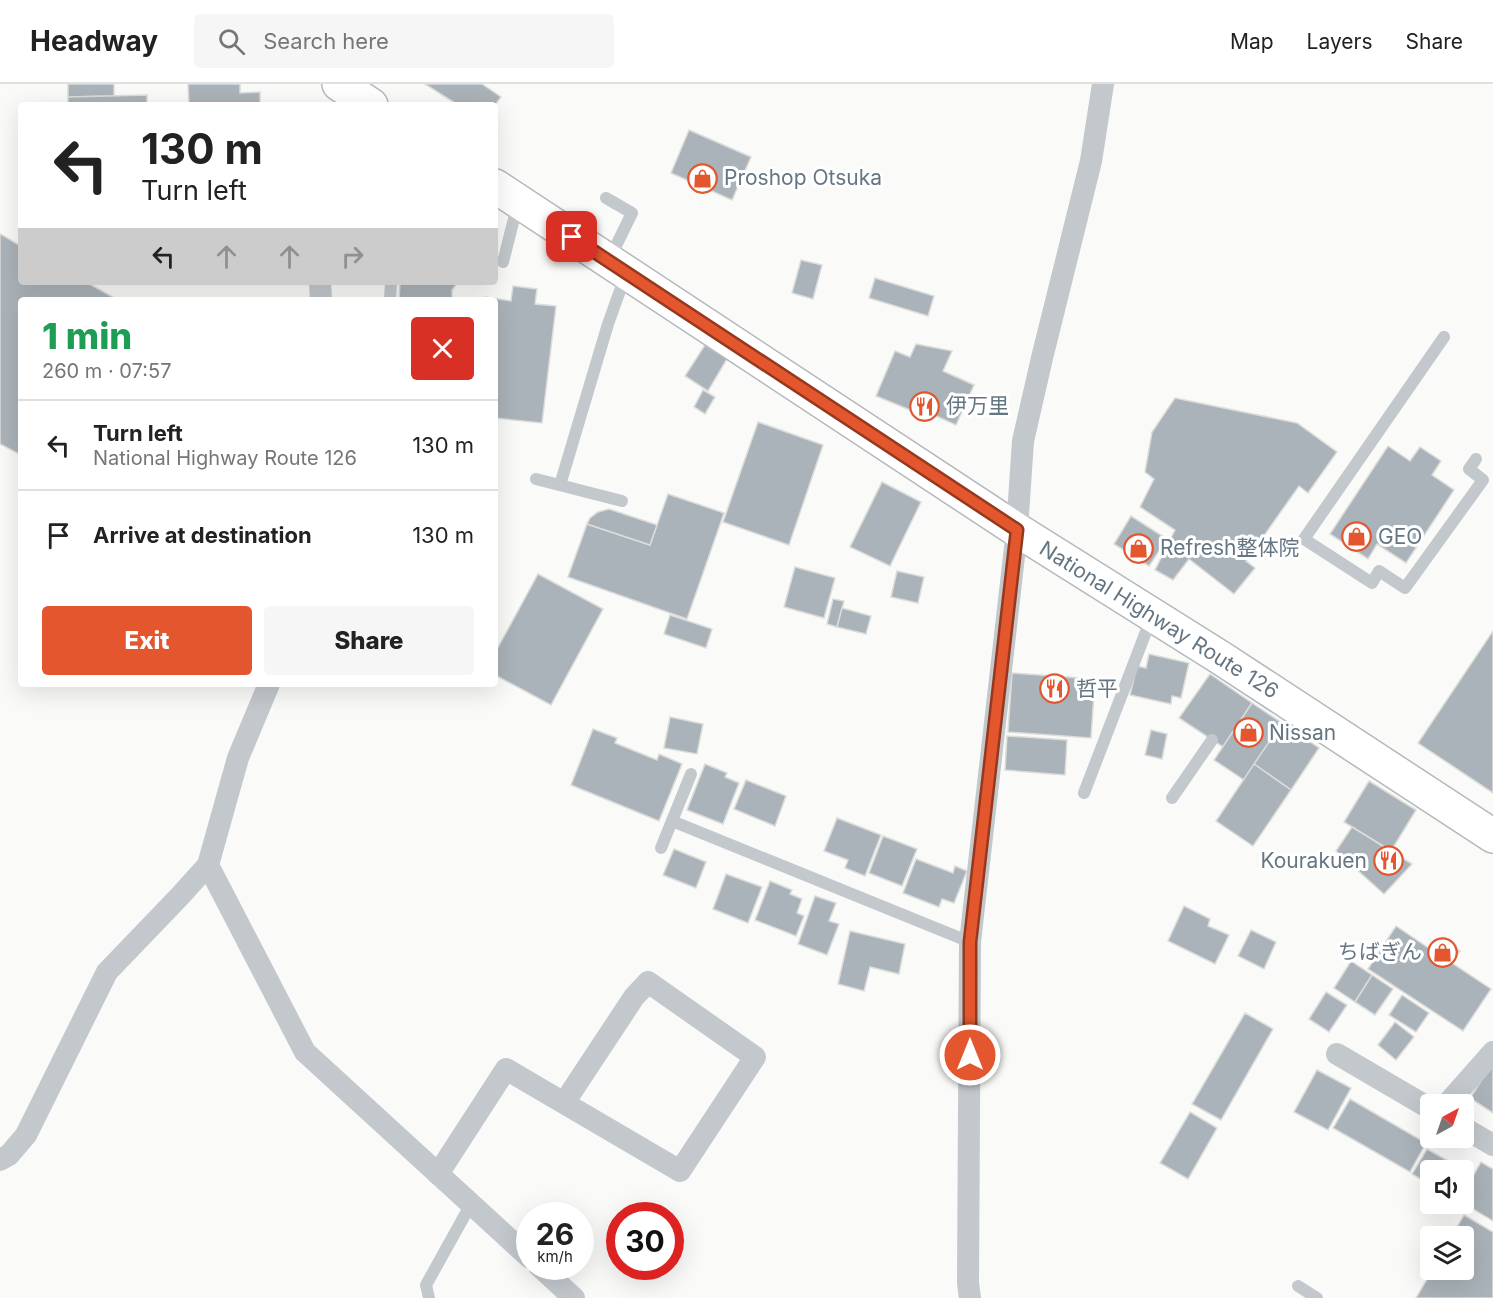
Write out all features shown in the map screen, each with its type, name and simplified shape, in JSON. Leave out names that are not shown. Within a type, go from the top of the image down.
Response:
[{"type":"highway","points":[[338,84],[366,102]]},
{"type":"highway","name":"National Highway Route 126","points":[[507,194],[1017,530],[1153,615],[1251,684],[1493,836]]},
{"type":"street","points":[[334,102],[338,84]]},
{"type":"street","points":[[969,1298],[970,942],[1017,530],[1023,441],[1091,161],[1103,84]]},
{"type":"street","points":[[0,1160],[9,1155],[26,1135],[107,972],[208,865],[238,758],[268,687]]},
{"type":"street","points":[[208,865],[305,1052],[516,1245]]},
{"type":"street","points":[[438,1174],[506,1069],[564,1103],[680,1171],[755,1057],[648,982],[634,997],[564,1103]]},
{"type":"street","points":[[1456,1094],[1493,1052]]},
{"type":"street","points":[[1337,1054],[1420,1103]]},
{"type":"street","points":[[1474,1134],[1493,1145]]},
{"type":"street","points":[[554,1280],[574,1298]]},
{"type":"lane","points":[[503,262],[507,194]]},
{"type":"lane","points":[[560,485],[608,324],[617,267],[632,213],[606,198]]},
{"type":"lane","points":[[1444,337],[1304,538],[1372,583],[1379,572],[1406,588],[1484,480],[1469,469],[1476,459]]},
{"type":"lane","points":[[536,479],[622,501]]},
{"type":"lane","points":[[1084,793],[1153,615]]},
{"type":"lane","points":[[1172,798],[1212,740]]},
{"type":"lane","points":[[661,848],[691,774]]},
{"type":"lane","points":[[672,821],[970,942]]},
{"type":"lane","points":[[429,1298],[426,1285],[471,1204]]},
{"type":"lane","points":[[1298,1286],[1317,1298]]},
{"type":"building","points":[[68,84],[114,84],[114,96],[68,97]]},
{"type":"building","points":[[188,84],[240,84],[240,93],[260,92],[260,102],[189,102]]},
{"type":"building","points":[[425,84],[482,84],[501,97],[497,102],[453,102]]},
{"type":"building","points":[[147,95],[147,102],[68,102],[68,97]]},
{"type":"building","points":[[689,130],[751,157],[732,200],[671,173]]},
{"type":"building","points":[[0,234],[18,244],[18,285],[91,285],[113,297],[18,297],[18,453],[0,444]]},
{"type":"building","points":[[801,260],[822,265],[813,299],[792,293]]},
{"type":"building","points":[[875,278],[934,296],[928,316],[869,298]]},
{"type":"building","points":[[400,285],[456,285],[452,290],[452,297],[399,297]]},
{"type":"building","points":[[513,286],[537,289],[535,304],[556,306],[542,423],[498,418],[498,299],[511,301]]},
{"type":"building","points":[[916,344],[952,351],[943,371],[974,385],[956,425],[934,415],[932,419],[876,396],[895,351],[910,357]]},
{"type":"building","points":[[705,345],[727,359],[708,391],[685,376]]},
{"type":"building","points":[[703,390],[715,397],[705,414],[694,407]]},
{"type":"building","points":[[1175,398],[1297,423],[1337,452],[1308,493],[1299,486],[1246,561],[1255,568],[1234,594],[1189,559],[1173,580],[1155,570],[1175,530],[1140,507],[1154,479],[1145,472],[1152,432]]},
{"type":"building","points":[[758,422],[823,445],[789,545],[723,522]]},
{"type":"building","points":[[1388,446],[1410,461],[1420,447],[1441,461],[1432,475],[1454,490],[1406,563],[1377,544],[1368,559],[1330,534]]},
{"type":"building","points":[[882,482],[921,502],[890,566],[850,547]]},
{"type":"building","points":[[668,494],[724,513],[687,619],[568,577],[587,524],[650,545]]},
{"type":"building","points":[[609,509],[657,525],[650,545],[587,524],[590,518],[598,512]]},
{"type":"building","points":[[1131,516],[1167,539],[1149,566],[1114,544]]},
{"type":"building","points":[[795,567],[835,578],[824,618],[784,607]]},
{"type":"building","points":[[897,571],[924,577],[918,603],[891,597]]},
{"type":"building","points":[[538,574],[603,609],[551,705],[498,677],[498,647]]},
{"type":"building","points":[[833,599],[844,601],[837,627],[827,624]]},
{"type":"building","points":[[842,608],[871,616],[866,634],[837,627]]},
{"type":"building","points":[[670,615],[712,629],[706,648],[664,634]]},
{"type":"building","points":[[1493,631],[1493,793],[1418,743]]},
{"type":"building","points":[[1149,654],[1189,663],[1181,698],[1172,696],[1171,704],[1130,695],[1137,666],[1146,668]]},
{"type":"building","points":[[1012,673],[1095,679],[1091,738],[1008,732]]},
{"type":"building","points":[[1210,674],[1252,703],[1223,747],[1179,718]]},
{"type":"building","points":[[1252,703],[1282,723],[1244,780],[1214,760]]},
{"type":"building","points":[[670,717],[703,724],[697,754],[664,748]]},
{"type":"building","points":[[1282,723],[1319,748],[1291,790],[1254,764]]},
{"type":"building","points":[[593,729],[617,738],[615,743],[657,760],[659,754],[682,764],[659,821],[571,785]]},
{"type":"building","points":[[1151,730],[1167,734],[1162,759],[1145,755]]},
{"type":"building","points":[[1007,736],[1067,740],[1065,775],[1005,770]]},
{"type":"building","points":[[705,764],[727,773],[725,777],[739,783],[723,824],[687,810]]},
{"type":"building","points":[[1254,764],[1291,790],[1253,846],[1216,821]]},
{"type":"building","points":[[746,780],[786,796],[775,826],[734,809]]},
{"type":"building","points":[[1369,781],[1416,810],[1391,851],[1344,822]]},
{"type":"building","points":[[837,818],[881,835],[865,876],[845,868],[848,860],[824,851]]},
{"type":"building","points":[[1352,827],[1412,864],[1384,894],[1336,851]]},
{"type":"building","points":[[883,836],[917,849],[902,886],[869,873]]},
{"type":"building","points":[[674,849],[706,862],[696,888],[663,875]]},
{"type":"building","points":[[916,859],[953,873],[955,866],[967,871],[954,903],[942,899],[939,907],[903,893]]},
{"type":"building","points":[[726,874],[762,887],[748,923],[713,909]]},
{"type":"building","points":[[770,881],[792,890],[790,894],[802,899],[797,913],[804,916],[796,936],[755,920]]},
{"type":"building","points":[[815,896],[836,903],[829,921],[839,924],[827,955],[798,944]]},
{"type":"building","points":[[1184,906],[1210,919],[1208,926],[1229,935],[1215,964],[1168,941]]},
{"type":"building","points":[[1396,926],[1433,951],[1441,939],[1460,951],[1452,963],[1491,989],[1463,1031],[1368,969]]},
{"type":"building","points":[[1251,930],[1276,942],[1264,969],[1238,956]]},
{"type":"building","points":[[850,931],[905,944],[899,974],[870,967],[864,991],[838,984]]},
{"type":"building","points":[[1351,961],[1372,975],[1355,1002],[1334,988]]},
{"type":"building","points":[[1372,975],[1393,989],[1375,1015],[1355,1002]]},
{"type":"building","points":[[1326,992],[1347,1005],[1329,1032],[1309,1019]]},
{"type":"building","points":[[1402,995],[1429,1013],[1416,1032],[1389,1015]]},
{"type":"building","points":[[1245,1013],[1273,1029],[1221,1120],[1192,1104]]},
{"type":"building","points":[[1395,1022],[1414,1037],[1396,1060],[1378,1045]]},
{"type":"building","points":[[1493,1064],[1493,1113],[1474,1101],[1473,1094]]},
{"type":"building","points":[[1317,1070],[1351,1088],[1328,1130],[1294,1112]]},
{"type":"building","points":[[1350,1099],[1420,1140],[1420,1148],[1423,1148],[1410,1172],[1333,1128]]},
{"type":"building","points":[[1190,1112],[1217,1128],[1188,1179],[1160,1163]]},
{"type":"building","points":[[1427,1149],[1446,1160],[1420,1160]]},
{"type":"building","points":[[1420,1161],[1420,1179],[1412,1174]]},
{"type":"building","points":[[1481,1162],[1493,1169],[1493,1221],[1474,1210],[1474,1174]]},
{"type":"building","points":[[1464,1215],[1493,1232],[1493,1298],[1416,1298],[1427,1280],[1474,1280],[1474,1226],[1458,1226]]},
{"type":"place","name":"Proshop Otsuka","points":[[703,178]]},
{"type":"place","name":"伊万里","points":[[925,406]]},
{"type":"place","name":"GEO","points":[[1357,537]]},
{"type":"place","name":"Refresh整体院","points":[[1139,548]]},
{"type":"place","name":"哲平","points":[[1055,689]]},
{"type":"place","name":"Nissan","points":[[1248,733]]},
{"type":"place","name":"Kourakuen","points":[[1388,861]]},
{"type":"place","name":"ちばぎん","points":[[1443,952]]},
{"type":"route","points":[[572,237],[1017,530],[970,942],[970,1055]]}]
